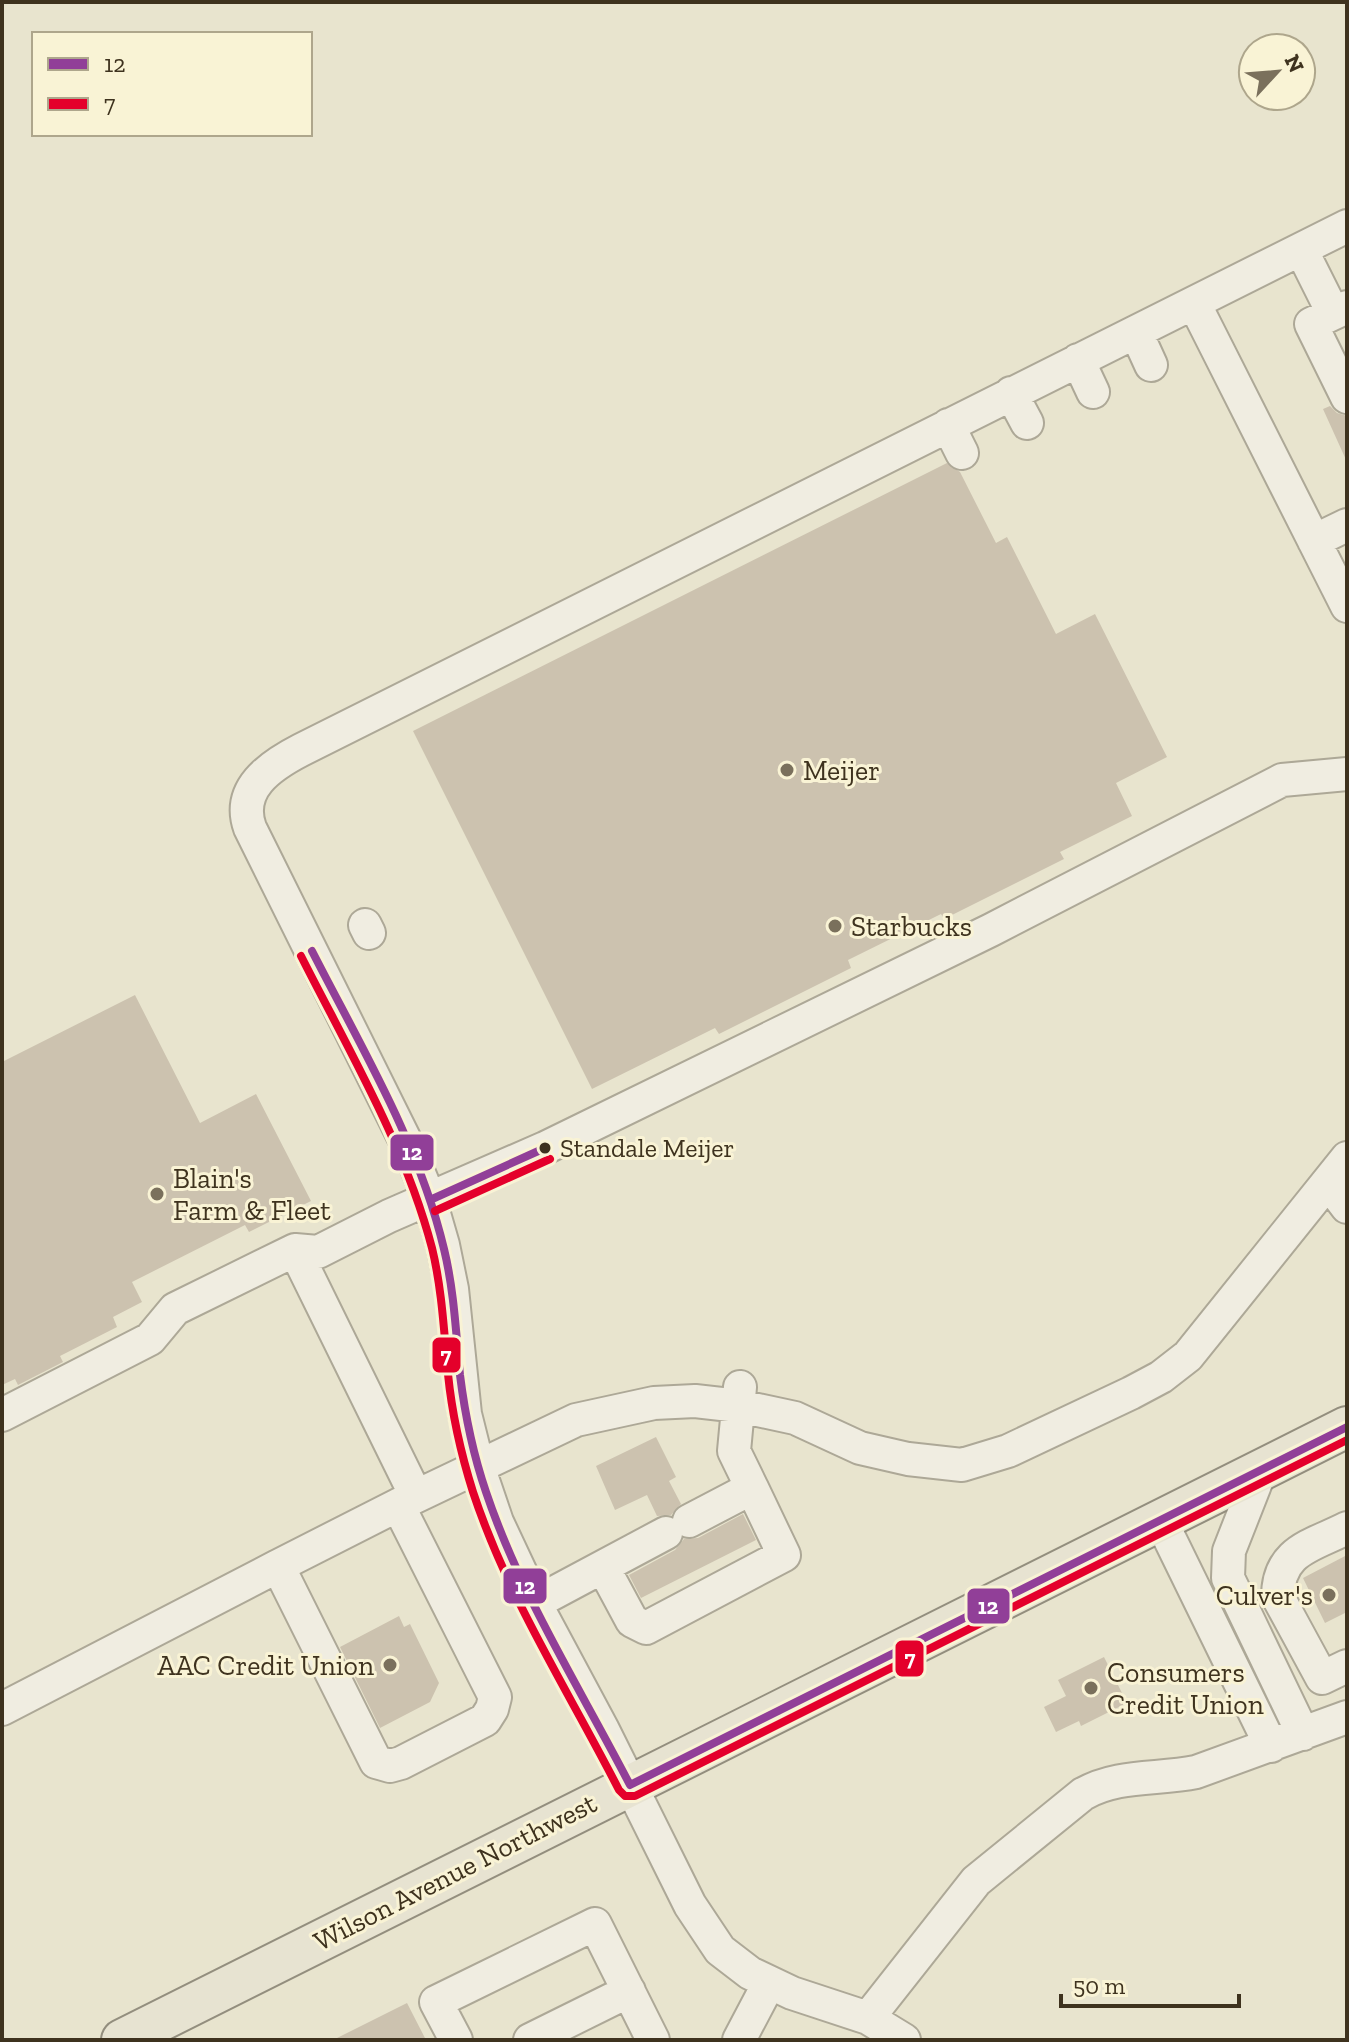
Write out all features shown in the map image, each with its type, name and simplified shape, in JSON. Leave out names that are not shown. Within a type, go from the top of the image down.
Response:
[{"type":"main road","name":"Wilson Avenue Northwest","points":[[122,2040],[1347,1427]]},
{"type":"street","points":[[904,2040],[868,2018],[769,1983],[732,1961],[712,1939],[679,1884],[535,1603],[497,1522],[465,1414],[448,1267],[430,1200],[396,1121],[250,828],[245,815],[246,805],[252,787],[271,769],[301,750],[1347,226]]},
{"type":"street","points":[[1301,249],[1340,310],[1311,324],[1347,397]]},
{"type":"street","points":[[1194,303],[1347,606]]},
{"type":"street","points":[[1136,332],[1151,365]]},
{"type":"street","points":[[1078,360],[1093,392]]},
{"type":"street","points":[[1011,393],[1027,423]]},
{"type":"street","points":[[948,425],[962,453]]},
{"type":"street","points":[[1314,541],[1347,525]]},
{"type":"street","points":[[2,1415],[150,1339],[175,1309],[295,1250],[318,1252],[389,1216],[558,1142],[943,954],[1282,780],[1347,774]]},
{"type":"street","points":[[2,1709],[407,1500],[576,1420],[601,1404],[668,1393],[695,1401],[740,1395],[795,1418],[844,1431],[908,1459],[932,1456],[962,1465],[1128,1385],[1161,1377],[1232,1284],[1341,1182]]},
{"type":"street","points":[[278,1566],[376,1762],[390,1766],[401,1763],[485,1720],[495,1697],[295,1250]]},
{"type":"street","points":[[603,1567],[632,1621],[646,1628],[784,1555],[734,1451],[740,1395]]},
{"type":"street","points":[[1260,1472],[1229,1551],[1228,1578],[1303,1734]]},
{"type":"street","points":[[535,1603],[752,1488]]},
{"type":"street","points":[[1161,1521],[1271,1746]]},
{"type":"street","points":[[1347,1528],[1289,1557],[1278,1582],[1278,1597],[1322,1678],[1342,1668],[1297,1599],[1293,1582],[1298,1567],[1347,1540]]},
{"type":"street","points":[[868,2018],[976,1881],[1083,1794],[1120,1780],[1196,1772],[1347,1717]]},
{"type":"street","points":[[456,2040],[436,2002],[595,1924],[653,2040]]},
{"type":"street","points":[[739,2040],[769,1983]]},
{"type":"street","points":[[530,2040],[629,1991]]},
{"type":"building","points":[[1330,406],[1337,413],[1347,416],[1347,462],[1323,409]]},
{"type":"building","name":"Meijer","points":[[947,463],[960,472],[996,543],[1007,537],[1056,634],[1095,614],[1167,757],[1116,783],[1132,816],[1060,852],[1064,859],[944,919],[941,914],[848,960],[851,968],[719,1034],[715,1028],[592,1089],[413,731]]},
{"type":"building","name":"Blain's Farm & Fleet","points":[[135,995],[200,1123],[256,1094],[311,1201],[249,1232],[245,1225],[132,1282],[142,1302],[113,1317],[117,1327],[60,1356],[63,1362],[18,1385],[15,1379],[2,1385],[2,1062]]},
{"type":"building","points":[[656,1437],[676,1477],[669,1481],[681,1504],[671,1515],[657,1516],[647,1495],[615,1510],[596,1466]]},
{"type":"building","points":[[743,1514],[756,1540],[641,1598],[629,1575],[675,1550],[684,1539],[698,1538]]},
{"type":"building","name":"Culver's","points":[[1347,1555],[1347,1612],[1325,1623],[1303,1578]]},
{"type":"building","name":"AAC Credit Union","points":[[399,1616],[404,1627],[410,1624],[439,1683],[430,1702],[380,1728],[340,1647]]},
{"type":"building","name":"Consumers Credit Union","points":[[1104,1657],[1127,1703],[1081,1726],[1079,1721],[1056,1732],[1044,1707],[1066,1696],[1058,1680]]},
{"type":"building","points":[[407,2003],[426,2040],[333,2040]]},
{"type":"transit line","name":"12","points":[[312,951],[387,1096],[420,1171],[433,1210],[450,1280],[470,1434],[481,1478],[500,1530],[552,1641],[630,1785]]},
{"type":"transit line","name":"7","points":[[301,956],[374,1099],[421,1210],[438,1279],[458,1434],[487,1531],[540,1644],[625,1796],[635,1796],[1347,1440]]},
{"type":"transit line","name":"12","points":[[430,1200],[545,1148]]},
{"type":"transit line","name":"7","points":[[435,1211],[550,1159]]},
{"type":"transit line","name":"12","points":[[630,1785],[1347,1427]]},
{"type":"place","name":"Meijer","points":[[787,770]]},
{"type":"place","name":"Starbucks","points":[[835,926]]},
{"type":"place","name":"Standale Meijer","points":[[545,1148]]},
{"type":"place","name":"Blain's Farm & Fleet","points":[[157,1194]]},
{"type":"place","name":"Culver's","points":[[1329,1595]]},
{"type":"place","name":"AAC Credit Union","points":[[390,1665]]},
{"type":"place","name":"Consumers Credit Union","points":[[1091,1688]]}]
